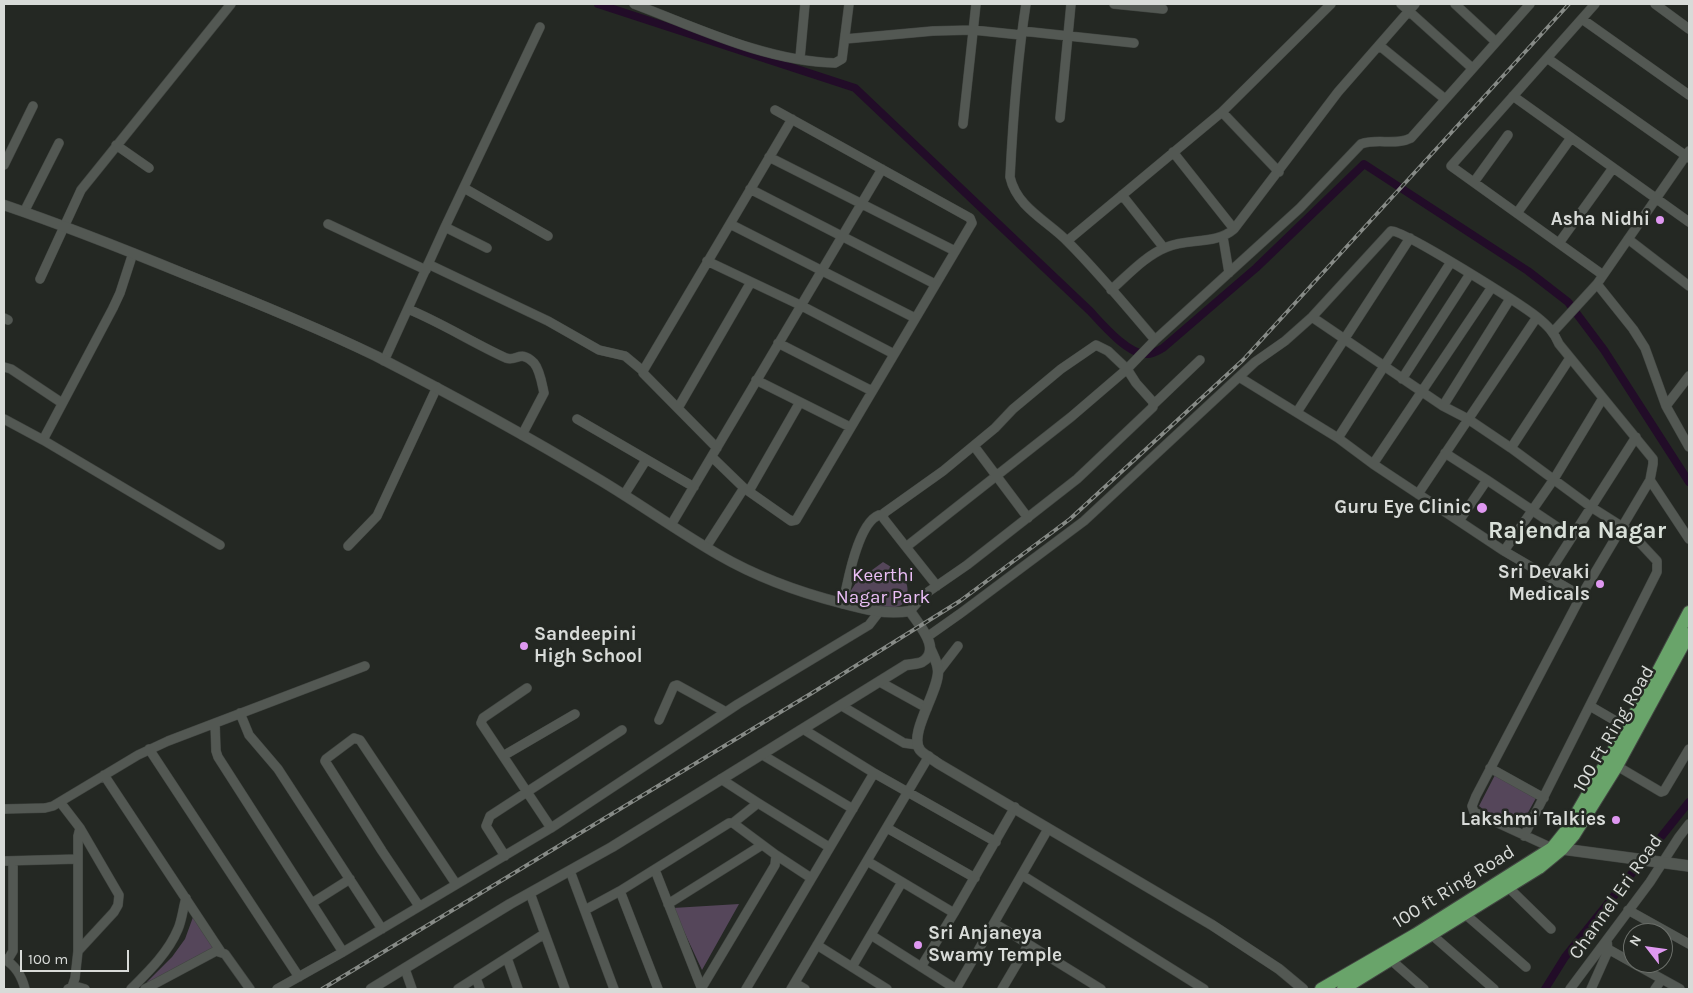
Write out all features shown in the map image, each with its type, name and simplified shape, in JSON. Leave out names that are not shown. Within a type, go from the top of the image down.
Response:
[{"type":"main road","name":"100 ft Ring Road","points":[[1321,989],[1416,934],[1557,848],[1647,692],[1689,612]]},
{"type":"main road","name":"100 Ft Ring Road","points":[[1343,989],[1538,868],[1557,848],[1574,835],[1617,766],[1689,634]]},
{"type":"main road","points":[[1557,848],[1689,866]]},
{"type":"street","points":[[40,279],[81,190],[231,4]]},
{"type":"street","points":[[634,4],[738,43],[786,56],[829,63],[838,62],[842,59],[849,4]]},
{"type":"street","points":[[800,58],[805,4]]},
{"type":"street","points":[[963,124],[976,4]]},
{"type":"street","points":[[1026,4],[1010,177],[1012,184],[1026,206],[1037,218],[1067,240],[1156,340]]},
{"type":"street","points":[[1060,118],[1071,4]]},
{"type":"street","points":[[1114,4],[1163,8]]},
{"type":"street","points":[[1067,240],[1222,112],[1331,4]]},
{"type":"street","points":[[1401,4],[1412,7],[1472,68]]},
{"type":"street","points":[[1454,4],[1496,42]]},
{"type":"street","points":[[906,547],[1071,417],[1127,369],[1146,349],[1300,208],[1361,144],[1407,140],[1411,138],[1530,4]]},
{"type":"street","points":[[1595,4],[1451,166],[1603,275]]},
{"type":"street","points":[[1655,4],[1689,29]]},
{"type":"street","points":[[1111,290],[1150,256],[1164,248],[1175,244],[1223,238],[1234,229],[1338,92],[1412,7]]},
{"type":"street","points":[[1582,19],[1689,95]]},
{"type":"street","points":[[384,361],[540,27]]},
{"type":"street","points":[[845,39],[934,31],[973,30],[1067,36],[1134,43]]},
{"type":"street","points":[[1380,46],[1445,99]]},
{"type":"street","points":[[1547,58],[1688,155],[1597,284],[1553,332]]},
{"type":"street","points":[[1513,96],[1689,222]]},
{"type":"street","points":[[4,165],[33,106]]},
{"type":"street","points":[[712,456],[746,489],[793,522],[796,520],[972,223],[970,218],[775,110]]},
{"type":"street","points":[[1222,112],[1279,172]]},
{"type":"street","points":[[643,371],[792,119]]},
{"type":"street","points":[[1474,182],[1508,135]]},
{"type":"street","points":[[1518,213],[1571,138]]},
{"type":"street","points":[[24,212],[59,143]]},
{"type":"street","points":[[116,145],[148,168]]},
{"type":"street","points":[[1174,152],[1234,229]]},
{"type":"street","points":[[769,157],[955,251]]},
{"type":"street","points":[[1559,243],[1613,168]]},
{"type":"street","points":[[671,525],[882,169]]},
{"type":"street","points":[[464,188],[548,236]]},
{"type":"street","points":[[750,189],[935,284]]},
{"type":"street","points":[[1122,195],[1164,248]]},
{"type":"street","points":[[4,205],[133,253],[266,307],[384,361],[437,387],[522,435],[747,570],[774,582],[843,604],[879,612],[910,611],[925,594],[967,565],[1077,479],[1200,360]]},
{"type":"street","points":[[328,224],[548,320],[599,350],[625,356],[643,371],[717,448]]},
{"type":"street","points":[[730,224],[915,318]]},
{"type":"street","points":[[445,227],[487,248]]},
{"type":"street","points":[[927,637],[1084,521],[1255,362],[1285,341],[1312,317],[1390,232],[1396,231],[1451,262],[1537,316],[1553,332],[1559,344],[1652,459],[1650,480],[1581,596],[1490,768],[1472,806],[1474,812],[1524,836],[1557,848]]},
{"type":"street","points":[[1223,238],[1229,273]]},
{"type":"street","points":[[1297,412],[1410,238]]},
{"type":"street","points":[[1628,239],[1689,286]]},
{"type":"street","points":[[43,440],[113,308],[133,253]]},
{"type":"street","points":[[707,261],[800,305],[894,354]]},
{"type":"street","points":[[1338,438],[1451,262]]},
{"type":"street","points":[[1402,378],[1470,274]]},
{"type":"street","points":[[678,408],[751,282]]},
{"type":"street","points":[[1597,284],[1633,329],[1645,348],[1666,406],[1689,447]]},
{"type":"street","points":[[1373,464],[1492,287]]},
{"type":"street","points":[[1443,406],[1510,299]]},
{"type":"street","points":[[408,309],[432,319],[508,358],[522,356],[533,362],[544,393],[522,435]]},
{"type":"street","points":[[1418,494],[1537,316]]},
{"type":"street","points":[[1312,317],[1443,406],[1468,419],[1591,507],[1622,526],[1657,561],[1657,572],[1524,836]]},
{"type":"street","points":[[778,343],[872,391]]},
{"type":"street","points":[[843,604],[859,541],[871,520],[879,515],[883,515],[943,472],[1061,369],[1096,345],[1108,351],[1127,369],[1154,404]]},
{"type":"street","points":[[1510,448],[1570,358]]},
{"type":"street","points":[[4,367],[11,369],[62,404]]},
{"type":"street","points":[[1666,406],[1689,376]]},
{"type":"street","points":[[1239,377],[1338,438],[1373,464],[1504,551],[1581,596]]},
{"type":"street","points":[[756,380],[850,427]]},
{"type":"street","points":[[348,546],[376,516],[437,387]]},
{"type":"street","points":[[1504,551],[1554,479],[1603,398]]},
{"type":"street","points":[[706,547],[746,489],[800,402]]},
{"type":"street","points":[[4,419],[43,440],[220,545]]},
{"type":"street","points":[[578,419],[694,487]]},
{"type":"street","points":[[1547,576],[1636,437]]},
{"type":"street","points":[[974,446],[1028,518]]},
{"type":"street","points":[[1445,453],[1572,537]]},
{"type":"street","points":[[624,495],[646,460]]},
{"type":"street","points":[[1459,521],[1487,480]]},
{"type":"street","points":[[1650,480],[1689,538]]},
{"type":"street","points":[[883,515],[884,520],[937,586]]},
{"type":"street","points":[[370,989],[530,893],[612,847],[906,665],[922,662],[930,653],[930,643],[910,611]]},
{"type":"street","points":[[276,989],[343,952],[552,828],[726,712],[869,625],[879,612]]},
{"type":"street","points":[[938,672],[958,646]]},
{"type":"street","points":[[930,648],[938,672],[935,689],[918,731],[917,741],[920,750],[939,764],[1015,807],[1048,829],[1212,925],[1279,969],[1303,989]]},
{"type":"street","points":[[4,809],[45,808],[53,806],[149,749],[365,666]]},
{"type":"street","points":[[880,682],[927,708]]},
{"type":"street","points":[[659,720],[674,686],[677,685],[726,712]]},
{"type":"street","points":[[527,688],[481,720],[481,723],[552,828]]},
{"type":"street","points":[[842,706],[904,743],[918,745]]},
{"type":"street","points":[[1590,706],[1626,727]]},
{"type":"street","points":[[240,713],[249,735],[278,769],[382,929]]},
{"type":"street","points":[[503,756],[575,714]]},
{"type":"street","points":[[215,723],[218,758],[343,952]]},
{"type":"street","points":[[803,729],[996,842]]},
{"type":"street","points":[[505,856],[486,826],[490,816],[622,730]]},
{"type":"street","points":[[420,906],[325,762],[326,759],[354,738],[360,740],[456,884]]},
{"type":"street","points":[[149,749],[299,977]]},
{"type":"street","points":[[1617,766],[1661,792],[1664,791],[1689,749]]},
{"type":"street","points":[[762,754],[853,809]]},
{"type":"street","points":[[805,989],[793,986],[929,756]]},
{"type":"street","points":[[1490,768],[1544,798]]},
{"type":"street","points":[[746,989],[874,772]]},
{"type":"street","points":[[104,775],[221,952]]},
{"type":"street","points":[[721,779],[829,847]]},
{"type":"street","points":[[60,802],[80,828],[118,890],[120,899],[114,912],[78,952]]},
{"type":"street","points":[[585,910],[733,823],[758,803]]},
{"type":"street","points":[[921,967],[1015,807]]},
{"type":"street","points":[[733,823],[811,878]]},
{"type":"street","name":"Channel Eri Road","points":[[1570,989],[1608,944],[1657,862],[1689,824]]},
{"type":"street","points":[[70,988],[75,978],[78,952],[80,828]]},
{"type":"street","points":[[887,828],[975,878]]},
{"type":"street","points":[[871,935],[956,989],[1048,829]]},
{"type":"street","points":[[668,904],[762,845]]},
{"type":"street","points":[[701,988],[775,865],[776,855]]},
{"type":"street","points":[[25,989],[18,973],[5,960],[12,951],[8,861],[78,860]]},
{"type":"street","points":[[867,861],[954,913]]},
{"type":"street","points":[[654,870],[701,988]]},
{"type":"street","points":[[570,871],[614,989]]},
{"type":"street","points":[[1022,875],[1204,989]]},
{"type":"street","points":[[312,903],[350,878]]},
{"type":"street","points":[[852,967],[902,882]]},
{"type":"street","points":[[1508,887],[1551,929]]},
{"type":"street","points":[[620,891],[658,989]]},
{"type":"street","points":[[530,893],[565,989]]},
{"type":"street","points":[[131,989],[169,946],[178,929],[186,898]]},
{"type":"street","points":[[1628,910],[1689,944]]},
{"type":"street","points":[[1465,914],[1526,967]]},
{"type":"street","points":[[994,923],[1101,989]]},
{"type":"street","points":[[458,989],[544,934]]},
{"type":"street","points":[[1432,934],[1494,989]]},
{"type":"street","points":[[1591,989],[1608,944],[1623,955]]},
{"type":"street","points":[[817,945],[887,989]]},
{"type":"street","points":[[1002,989],[1028,945]]},
{"type":"street","points":[[145,989],[212,952],[221,952],[226,954],[248,989]]},
{"type":"street","points":[[507,958],[518,989]]},
{"type":"street","points":[[1392,960],[1424,989]]},
{"type":"street","points":[[405,968],[412,989]]},
{"type":"street","points":[[1651,973],[1680,989]]},
{"type":"street","points":[[476,978],[480,989]]},
{"type":"street","points":[[1655,989],[1662,979]]},
{"type":"street","points":[[70,988],[75,986],[84,989]]},
{"type":"green space","name":"Keerthi Nagar Park","points":[[883,562],[898,572],[905,581],[908,592],[903,604],[887,608],[846,598],[857,581]]},
{"type":"green space","points":[[1495,775],[1536,798],[1520,827],[1479,806]]},
{"type":"green space","points":[[739,904],[702,970],[673,908]]},
{"type":"green space","points":[[196,909],[221,944],[149,987],[147,982],[172,957],[185,939]]},
{"type":"waterway","points":[[598,4],[855,88],[1090,311],[1116,338],[1124,345],[1141,353],[1150,354],[1163,348],[1256,268],[1364,164],[1528,271],[1568,302],[1604,350],[1689,482]]},
{"type":"waterway","points":[[1545,989],[1565,957],[1689,802]]},
{"type":"railway","points":[[322,989],[812,693],[960,601],[1070,519],[1243,360],[1569,4]]},
{"type":"place","name":"Asha Nidhi","points":[[1660,220]]},
{"type":"place","name":"Guru Eye Clinic","points":[[1482,508]]},
{"type":"place","name":"Sri Devaki Medicals","points":[[1600,584]]},
{"type":"place","name":"Sandeepini High School","points":[[524,646]]},
{"type":"place","name":"Lakshmi Talkies","points":[[1616,820]]},
{"type":"place","name":"Sri Anjaneya Swamy Temple","points":[[918,945]]},
{"type":"district","name":"Rajendra Nagar","points":[[1577,531]]}]
